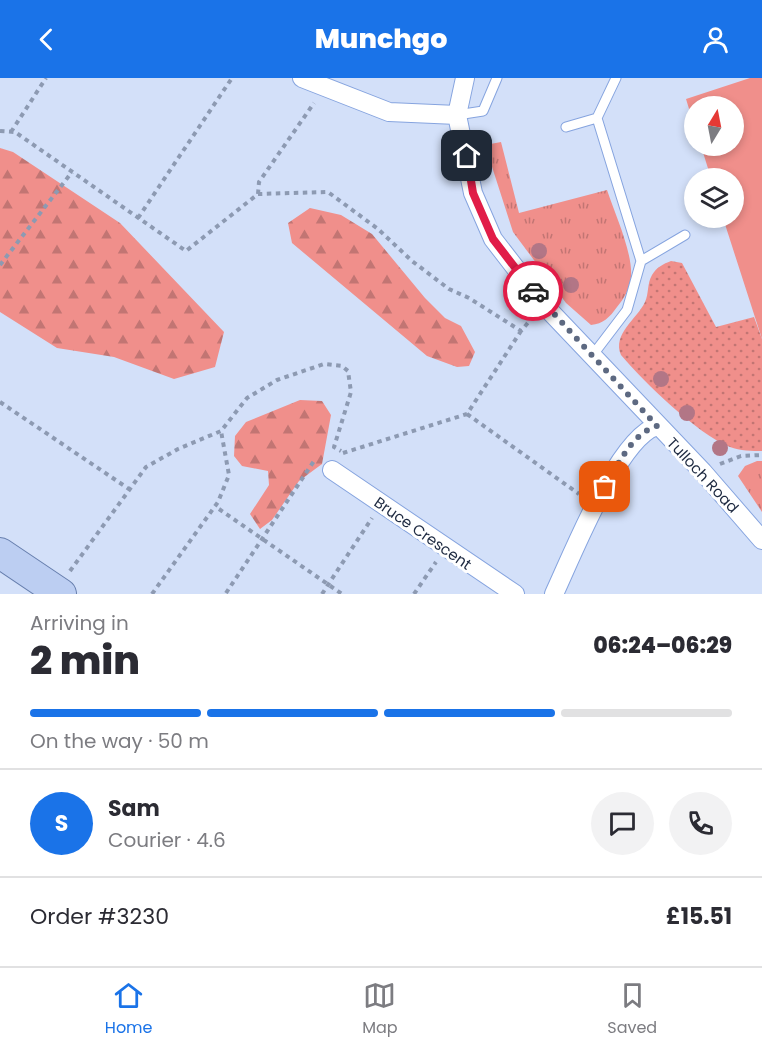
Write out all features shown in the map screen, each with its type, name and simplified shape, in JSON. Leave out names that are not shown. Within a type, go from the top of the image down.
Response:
[{"type":"main road","points":[[0,553],[58,592]]},
{"type":"street","points":[[302,78],[389,112],[457,115]]},
{"type":"street","name":"Tulloch Road","points":[[465,78],[457,115],[473,193],[493,239],[544,305],[703,472],[762,540]]},
{"type":"street","points":[[554,594],[594,505],[627,450],[645,430],[657,426]]},
{"type":"street","name":"Bruce Crescent","points":[[332,470],[445,549],[515,594]]},
{"type":"lane","points":[[457,115],[483,111],[497,78]]},
{"type":"lane","points":[[592,357],[627,310],[641,261],[597,118],[616,78]]},
{"type":"lane","points":[[566,127],[597,118]]},
{"type":"lane","points":[[641,261],[684,235]]},
{"type":"path","points":[[11,132],[46,78]]},
{"type":"path","points":[[138,218],[232,78]]},
{"type":"path","points":[[258,194],[259,182],[325,87]]},
{"type":"path","points":[[0,130],[11,132],[186,251],[258,194],[328,192],[378,229],[412,261],[449,289],[469,298],[521,331]]},
{"type":"path","points":[[0,265],[72,172]]},
{"type":"path","points":[[226,593],[315,459],[332,470],[344,453],[467,414],[521,331],[544,305]]},
{"type":"path","points":[[58,592],[146,467],[178,449],[221,431],[247,398],[276,380],[324,364],[342,366],[348,371],[351,392],[335,436],[334,447],[344,453]]},
{"type":"path","points":[[0,402],[129,489]]},
{"type":"path","points":[[467,414],[594,505]]},
{"type":"path","points":[[152,594],[218,502],[229,476],[221,431]]},
{"type":"path","points":[[703,472],[741,456],[762,455]]},
{"type":"path","points":[[322,594],[380,504]]},
{"type":"path","points":[[219,509],[342,594]]},
{"type":"path","points":[[414,594],[445,549]]},
{"type":"green space","points":[[750,78],[762,78],[762,339],[726,228],[744,228],[744,168],[708,168],[704,156],[744,156],[744,96],[695,96]]},
{"type":"green space","points":[[501,142],[519,213],[607,190],[626,245],[631,277],[622,300],[603,322],[591,325],[566,303],[513,232],[485,145]]},
{"type":"green space","points":[[0,148],[13,152],[120,223],[224,332],[215,367],[174,379],[114,357],[57,348],[0,312]]},
{"type":"green space","points":[[310,208],[341,215],[372,234],[425,298],[445,318],[461,326],[475,352],[469,366],[457,367],[427,356],[292,243],[288,223]]},
{"type":"green space","points":[[671,261],[682,263],[716,327],[754,317],[762,339],[762,451],[734,448],[702,431],[657,393],[621,355],[620,340],[645,302],[652,275],[660,266]]},
{"type":"green space","points":[[300,400],[322,401],[331,415],[322,464],[299,481],[272,520],[260,529],[250,514],[269,485],[268,471],[242,466],[234,456],[235,436],[246,422]]},
{"type":"green space","points":[[762,461],[762,512],[738,476],[745,466]]},
{"type":"way so far","points":[[533,291],[657,426],[645,430],[627,450],[605,487]]},
{"type":"route","points":[[467,156],[473,193],[493,239],[533,291]]}]
